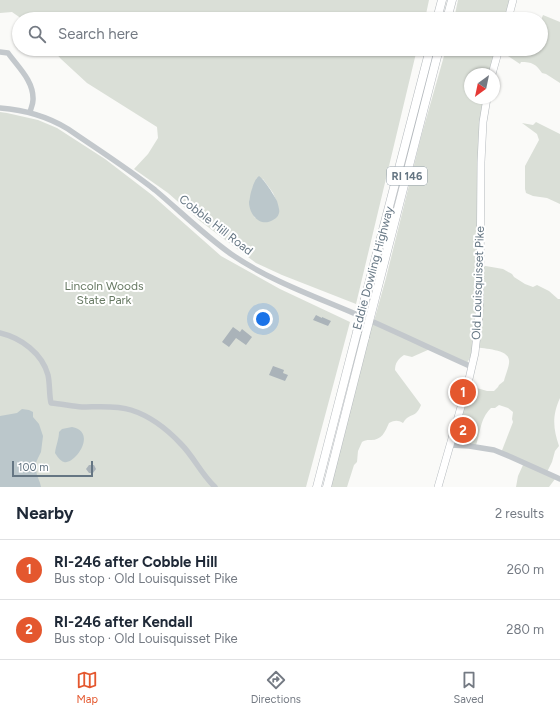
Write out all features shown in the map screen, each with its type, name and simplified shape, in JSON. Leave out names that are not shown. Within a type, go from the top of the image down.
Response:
[{"type":"highway","points":[[439,12],[442,0]]},
{"type":"highway","points":[[449,12],[452,0]]},
{"type":"highway","name":"Eddie Dowling Highway","points":[[317,487],[428,56]]},
{"type":"highway","name":"Eddie Dowling Highway","points":[[327,487],[437,56]]},
{"type":"main road","points":[[510,12],[513,0]]},
{"type":"main road","points":[[494,68],[497,56]]},
{"type":"main road","name":"Old Louisquisset Pike","points":[[438,487],[472,367],[479,315],[481,162],[483,122],[486,104]]},
{"type":"street","points":[[0,52],[8,53],[28,79],[32,89],[33,100],[30,112]]},
{"type":"street","name":"Cobble Hill Road","points":[[0,108],[30,112],[48,118],[64,126],[124,167],[154,190],[205,234],[242,261],[290,286],[472,367]]},
{"type":"street","points":[[0,332],[16,338],[38,355],[48,375],[49,396],[51,403],[80,407],[129,409],[145,416],[165,428],[185,448],[200,470],[215,487]]},
{"type":"street","points":[[451,445],[494,450],[560,479]]},
{"type":"green space","points":[[0,0],[429,0],[426,12],[0,13]]},
{"type":"green space","points":[[458,0],[513,0],[510,12],[455,12]]},
{"type":"green space","points":[[548,17],[560,22],[560,83],[542,73],[538,67],[533,64],[521,62],[520,64],[508,56],[548,56]]},
{"type":"green space","points":[[58,56],[415,56],[356,304],[282,275],[256,263],[200,221],[168,193],[134,169],[148,154],[158,138],[157,127],[87,83]],"holes":[[[257,178],[263,179],[273,193],[279,212],[255,218],[250,206],[253,187]]]},
{"type":"green space","points":[[444,56],[498,56],[493,68],[464,68],[464,104],[486,104],[480,265],[503,269],[525,284],[533,287],[537,285],[560,299],[560,398],[557,404],[554,422],[559,446],[555,451],[552,462],[546,474],[555,479],[549,487],[516,487],[518,476],[523,465],[501,453],[513,422],[513,412],[508,408],[499,405],[495,408],[491,408],[482,422],[475,448],[453,442],[470,386],[487,391],[494,391],[504,381],[508,368],[509,360],[508,356],[505,354],[495,350],[476,347],[467,363],[430,349],[412,357],[404,355],[400,358],[396,363],[395,370],[421,405],[419,409],[403,423],[400,421],[393,421],[389,423],[378,439],[366,440],[362,442],[358,451],[357,462],[354,465],[347,487],[327,487],[361,354],[374,321],[421,137]]},
{"type":"green space","name":"Lincoln Woods State Park","points":[[0,112],[38,120],[57,128],[105,159],[152,195],[221,256],[280,289],[350,322],[306,487],[0,487]]},
{"type":"green space","points":[[536,122],[560,134],[560,204],[547,198],[533,196],[526,193],[525,166],[539,140],[537,134],[522,123],[533,125]]},
{"type":"shaded area","points":[[259,176],[274,195],[279,209],[277,216],[268,222],[260,221],[256,218],[249,207],[251,192],[255,181]]},
{"type":"shaded area","points":[[22,409],[33,412],[33,417],[39,424],[43,436],[41,452],[35,465],[41,487],[0,487],[0,416],[17,413]]},
{"type":"shaded area","points":[[72,427],[80,430],[84,441],[78,454],[69,462],[64,462],[60,460],[55,453],[59,432],[62,429]]},
{"type":"building","points":[[316,315],[331,321],[328,326],[313,320]]},
{"type":"building","points":[[233,327],[240,332],[242,329],[252,337],[246,345],[236,338],[229,347],[222,342]]},
{"type":"building","points":[[273,366],[284,370],[283,373],[288,375],[285,381],[269,375]]},
{"type":"building","points":[[89,465],[94,465],[96,469],[93,473],[89,473],[86,469]]},
{"type":"place","name":"RI-246 after Cobble Hill","points":[[463,392]]},
{"type":"place","name":"RI-246 after Kendall","points":[[463,430]]}]
